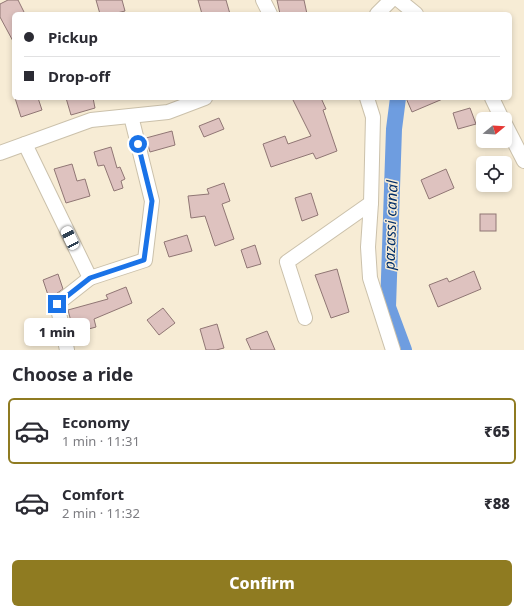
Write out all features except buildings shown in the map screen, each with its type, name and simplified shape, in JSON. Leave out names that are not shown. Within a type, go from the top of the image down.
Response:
[{"type":"street","points":[[263,0],[269,12]]},
{"type":"street","points":[[379,12],[391,0]]},
{"type":"street","points":[[399,0],[414,12]]},
{"type":"street","points":[[0,153],[91,120],[168,112],[200,100]]},
{"type":"street","points":[[368,100],[374,117],[368,247],[370,278],[393,350]]},
{"type":"street","points":[[493,100],[499,112]]},
{"type":"street","points":[[67,350],[57,304],[90,278],[144,260],[152,201],[131,116]]},
{"type":"street","points":[[512,138],[524,161]]},
{"type":"street","points":[[25,144],[90,278]]},
{"type":"street","points":[[305,318],[286,262],[371,203]]},
{"type":"waterway","name":"pazassi canal","points":[[398,100],[394,129],[388,307],[404,350]]},
{"type":"route","points":[[57,304],[90,278],[144,260],[152,201],[138,144]]}]
